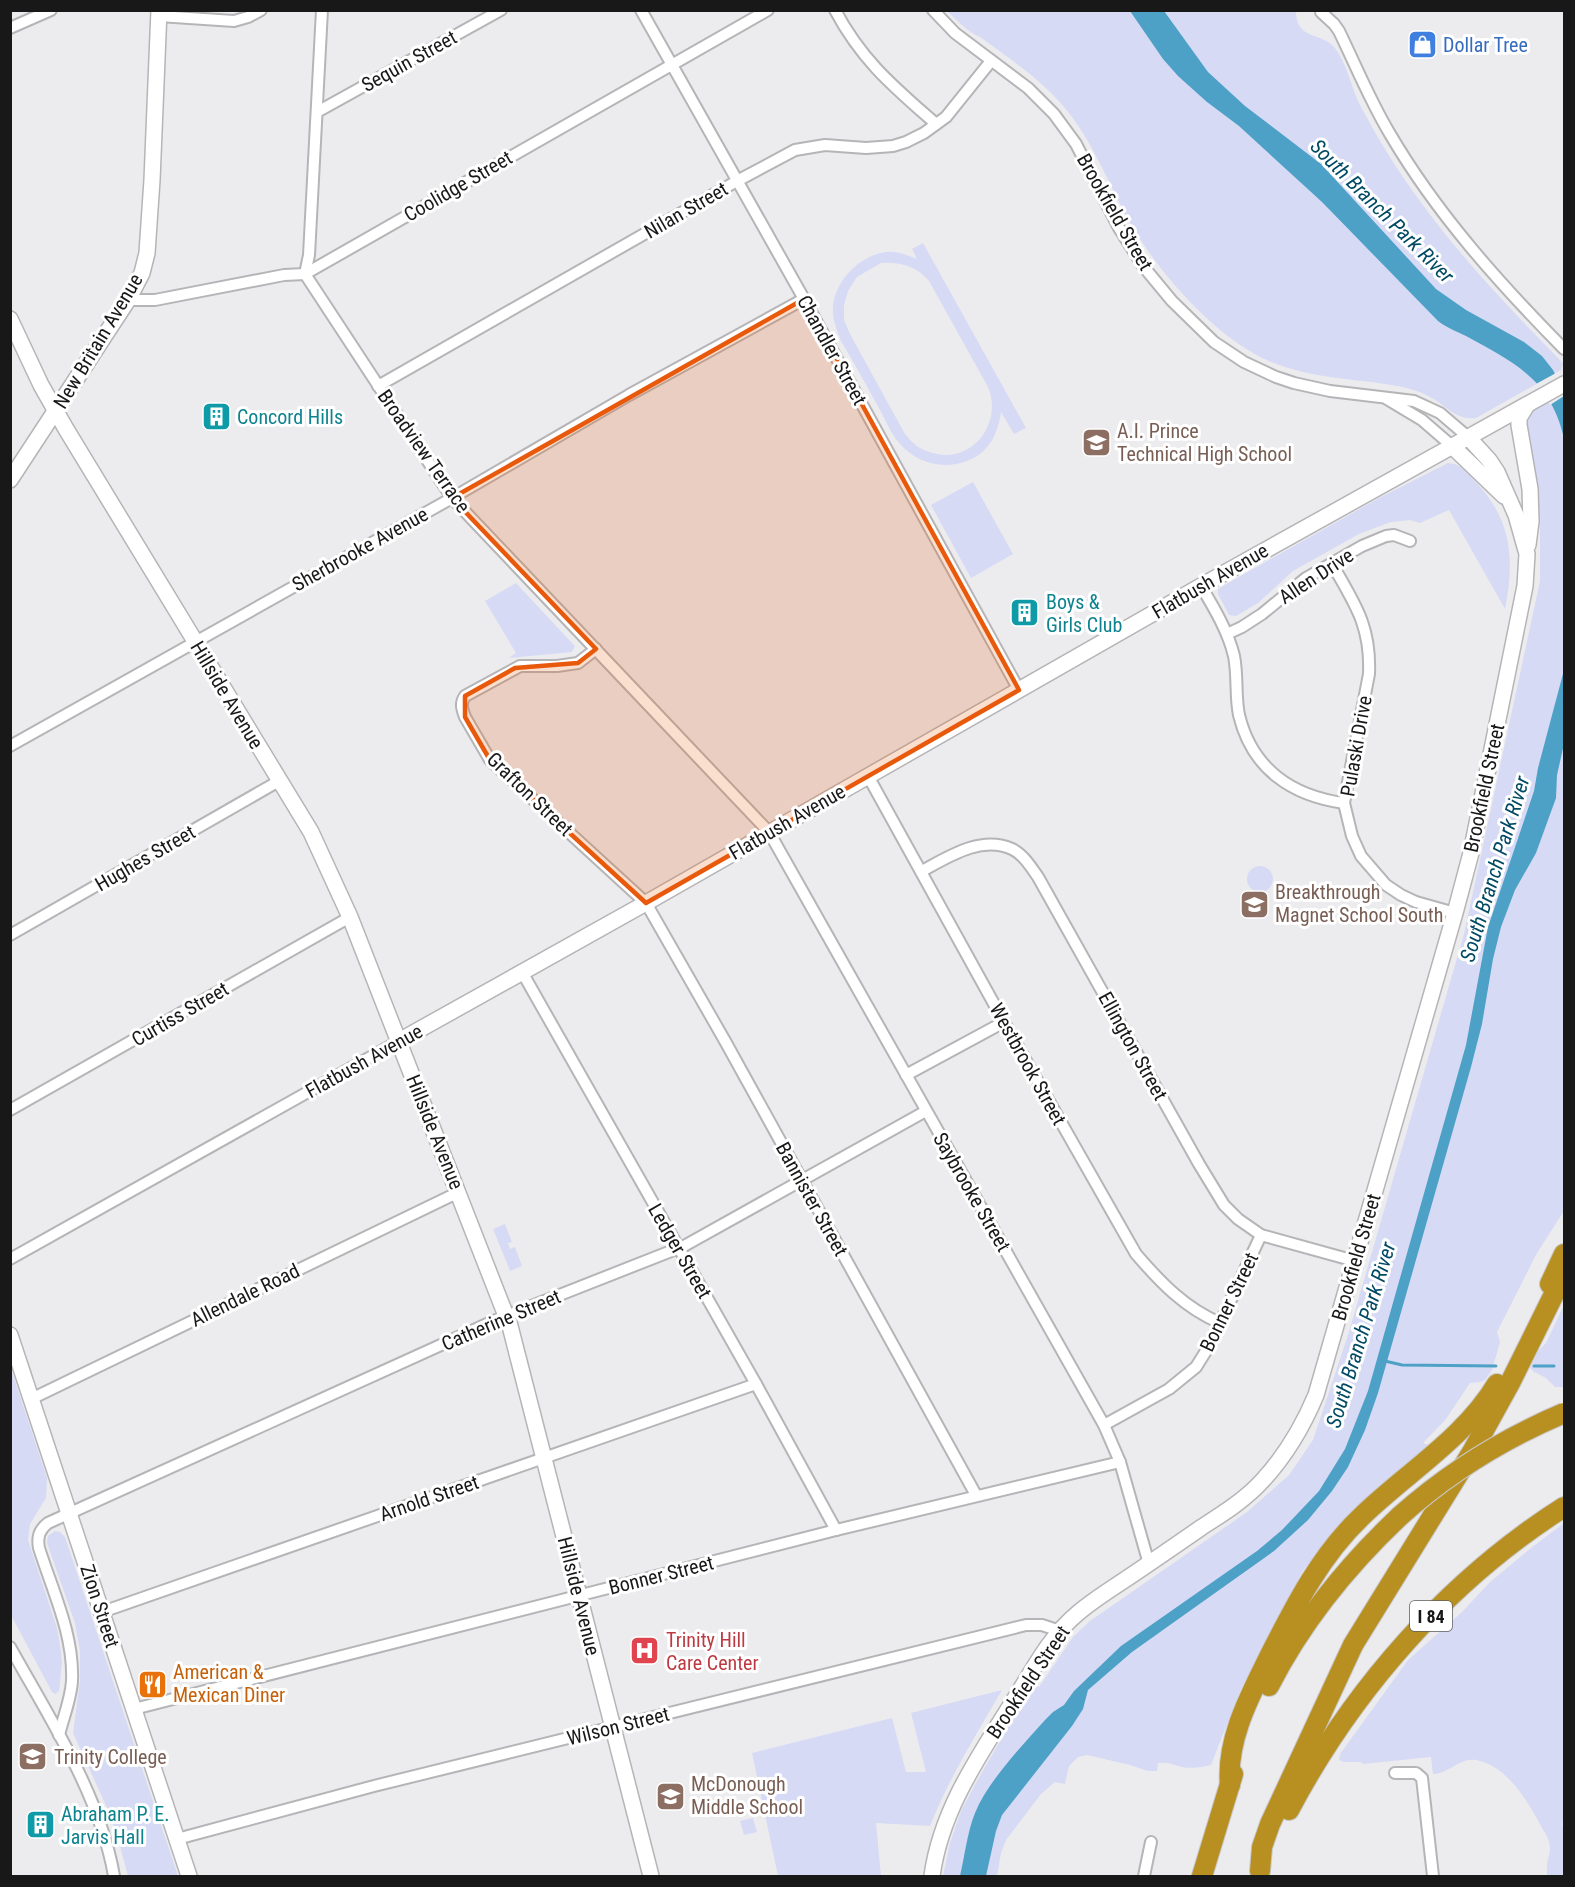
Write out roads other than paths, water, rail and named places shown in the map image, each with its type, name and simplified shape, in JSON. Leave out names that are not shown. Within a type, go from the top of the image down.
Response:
[{"type":"highway","points":[[1202,1876],[1228,1791],[1236,1751],[1237,1730],[1259,1678],[1297,1602],[1315,1573],[1359,1519],[1448,1442],[1482,1407],[1509,1365],[1564,1254]]},
{"type":"highway","points":[[1259,1874],[1265,1836],[1289,1796],[1302,1752],[1353,1645],[1472,1452],[1510,1383],[1564,1275]]},
{"type":"highway","points":[[1236,1751],[1270,1685],[1306,1623],[1348,1568],[1400,1516],[1441,1483],[1483,1455],[1529,1429],[1564,1413]]},
{"type":"highway","name":"I 84","points":[[1289,1796],[1379,1676],[1437,1609],[1501,1552],[1564,1507]]},
{"type":"street","points":[[10,28],[51,10]]},
{"type":"street","points":[[159,13],[234,21],[261,10]]},
{"type":"street","points":[[305,274],[309,255],[322,10]]},
{"type":"street","name":"Sequin Street","points":[[317,112],[501,10]]},
{"type":"street","name":"Chandler Street","points":[[641,10],[804,299],[1019,690]]},
{"type":"street","name":"Coolidge Street","points":[[128,300],[155,300],[284,275],[305,274],[768,10]]},
{"type":"street","points":[[835,10],[863,56],[885,80],[936,124]]},
{"type":"street","name":"Brookfield Street","points":[[932,1876],[947,1818],[963,1783],[1038,1661],[1060,1631],[1085,1607],[1220,1516],[1248,1494],[1263,1480],[1289,1446],[1316,1395],[1471,854],[1522,605],[1527,554],[1521,527],[1497,472],[1489,460],[1454,424],[1428,406],[1404,399],[1317,388],[1276,378],[1244,362],[1214,342],[1185,315],[1143,266],[1119,228],[1076,144],[1054,114],[1028,88],[955,33],[933,10]]},
{"type":"street","points":[[1321,12],[1340,31],[1380,117],[1430,195],[1483,263],[1564,349]]},
{"type":"street","name":"New Britain Avenue","points":[[10,480],[128,300],[142,273],[147,253],[152,180],[159,13]]},
{"type":"street","name":"Nilan Street","points":[[378,386],[737,180],[795,150],[825,145],[866,148],[893,146],[924,133],[946,117],[991,61]]},
{"type":"street","name":"Broadview Terrace","points":[[305,274],[452,498],[769,832]]},
{"type":"street","name":"Sherbrooke Avenue","points":[[10,746],[452,498],[620,400],[804,299]]},
{"type":"street","name":"Hillside Avenue","points":[[10,319],[56,412],[311,832],[350,917],[507,1316],[651,1876]]},
{"type":"street","name":"Flatbush Avenue","points":[[10,1259],[646,903],[1201,586],[1564,385]]},
{"type":"street","name":"Brookfield Street","points":[[1384,398],[1422,420],[1511,504]]},
{"type":"street","points":[[1527,554],[1531,521],[1530,489],[1519,418],[1528,404]]},
{"type":"street","name":"Allen Drive","points":[[1227,634],[1262,614],[1306,578],[1362,546],[1394,535],[1410,541]]},
{"type":"street","name":"Pulaski Drive","points":[[1332,564],[1365,625],[1370,657],[1344,802],[1352,836],[1361,856],[1386,885],[1416,902],[1455,913]]},
{"type":"street","points":[[1201,586],[1227,634],[1237,672],[1238,713],[1250,746],[1264,765],[1280,780],[1302,792],[1326,800],[1344,802]]},
{"type":"street","name":"Grafton Street","points":[[596,649],[578,663],[557,666],[525,665],[515,668],[470,693],[462,701],[462,709],[490,760],[646,903]]},
{"type":"street","name":"Westbrook Street","points":[[868,776],[1136,1254],[1187,1306],[1202,1316],[1220,1323]]},
{"type":"street","name":"Hughes Street","points":[[10,935],[279,781]]},
{"type":"street","name":"Saybrooke Street","points":[[769,832],[1104,1425],[1120,1462],[1149,1564]]},
{"type":"street","name":"Ellington Street","points":[[922,871],[952,854],[990,844],[1012,849],[1024,859],[1038,877],[1212,1188],[1224,1205],[1238,1219],[1261,1235],[1355,1261]]},
{"type":"street","name":"Bannister Street","points":[[646,903],[976,1495]]},
{"type":"street","name":"Curtiss Street","points":[[10,1110],[350,917]]},
{"type":"street","name":"Ledger Street","points":[[522,972],[756,1384],[836,1530]]},
{"type":"street","points":[[906,1075],[1004,1022]]},
{"type":"street","name":"Catherine Street","points":[[59,1735],[72,1684],[72,1657],[67,1631],[38,1542],[38,1536],[43,1527],[69,1513],[507,1316],[679,1248],[926,1111]]},
{"type":"street","name":"Allendale Road","points":[[31,1399],[459,1192]]},
{"type":"street","name":"Bonner Street","points":[[1104,1425],[1169,1389],[1196,1367],[1220,1323],[1261,1235]]},
{"type":"street","name":"Zion Street","points":[[10,1335],[189,1876]]},
{"type":"street","name":"Arnold Street","points":[[102,1612],[756,1384]]},
{"type":"street","name":"Bonner Street","points":[[134,1709],[836,1530],[1120,1462]]},
{"type":"street","name":"Wilson Street","points":[[177,1839],[382,1784],[1026,1625],[1042,1625],[1060,1631]]},
{"type":"street","points":[[10,1647],[95,1806],[110,1850],[114,1876]]},
{"type":"street","points":[[1395,1773],[1416,1773],[1421,1775],[1423,1780],[1433,1876]]},
{"type":"street","points":[[1144,1876],[1151,1842]]},
{"type":"water","points":[[1130,11],[1164,11],[1208,72],[1245,106],[1321,164],[1436,289],[1466,310],[1524,342],[1542,356],[1553,370],[1564,392],[1564,438],[1550,401],[1528,375],[1500,355],[1438,321],[1322,202],[1239,126],[1178,76],[1163,59]]},
{"type":"water","points":[[1564,670],[1564,744],[1557,775],[1556,798],[1536,853],[1515,890],[1501,927],[1471,1067],[1378,1393],[1365,1430],[1348,1467],[1308,1520],[1274,1551],[1132,1652],[1088,1690],[1083,1709],[1072,1726],[1002,1815],[986,1876],[960,1876],[970,1828],[981,1801],[1006,1764],[1045,1720],[1064,1705],[1074,1691],[1121,1646],[1257,1551],[1282,1530],[1319,1491],[1345,1449],[1368,1391],[1466,1045],[1488,927],[1534,791]]},
{"type":"waterway","points":[[1385,1361],[1402,1365],[1496,1366]]},
{"type":"waterway","points":[[1534,1366],[1554,1366]]},
{"type":"place","name":"Dollar Tree","points":[[1422,45]]},
{"type":"place","name":"Concord Hills","points":[[216,417]]},
{"type":"place","name":"A.I. Prince Technical High School","points":[[1096,443]]},
{"type":"place","name":"Boys & Girls Club","points":[[1025,613]]},
{"type":"place","name":"Breakthrough Magnet School South","points":[[1254,904]]},
{"type":"place","name":"Trinity Hill Care Center","points":[[645,1651]]},
{"type":"place","name":"American & Mexican Diner","points":[[152,1684]]},
{"type":"place","name":"Trinity College","points":[[33,1757]]},
{"type":"place","name":"McDonough Middle School","points":[[670,1796]]},
{"type":"place","name":"Abraham P. E. Jarvis Hall","points":[[40,1825]]},
{"type":"water label","name":"South Branch Park River","points":[[1382,211]]},
{"type":"water label","name":"South Branch Park River","points":[[1495,869]]},
{"type":"water label","name":"South Branch Park River","points":[[1361,1335]]}]
